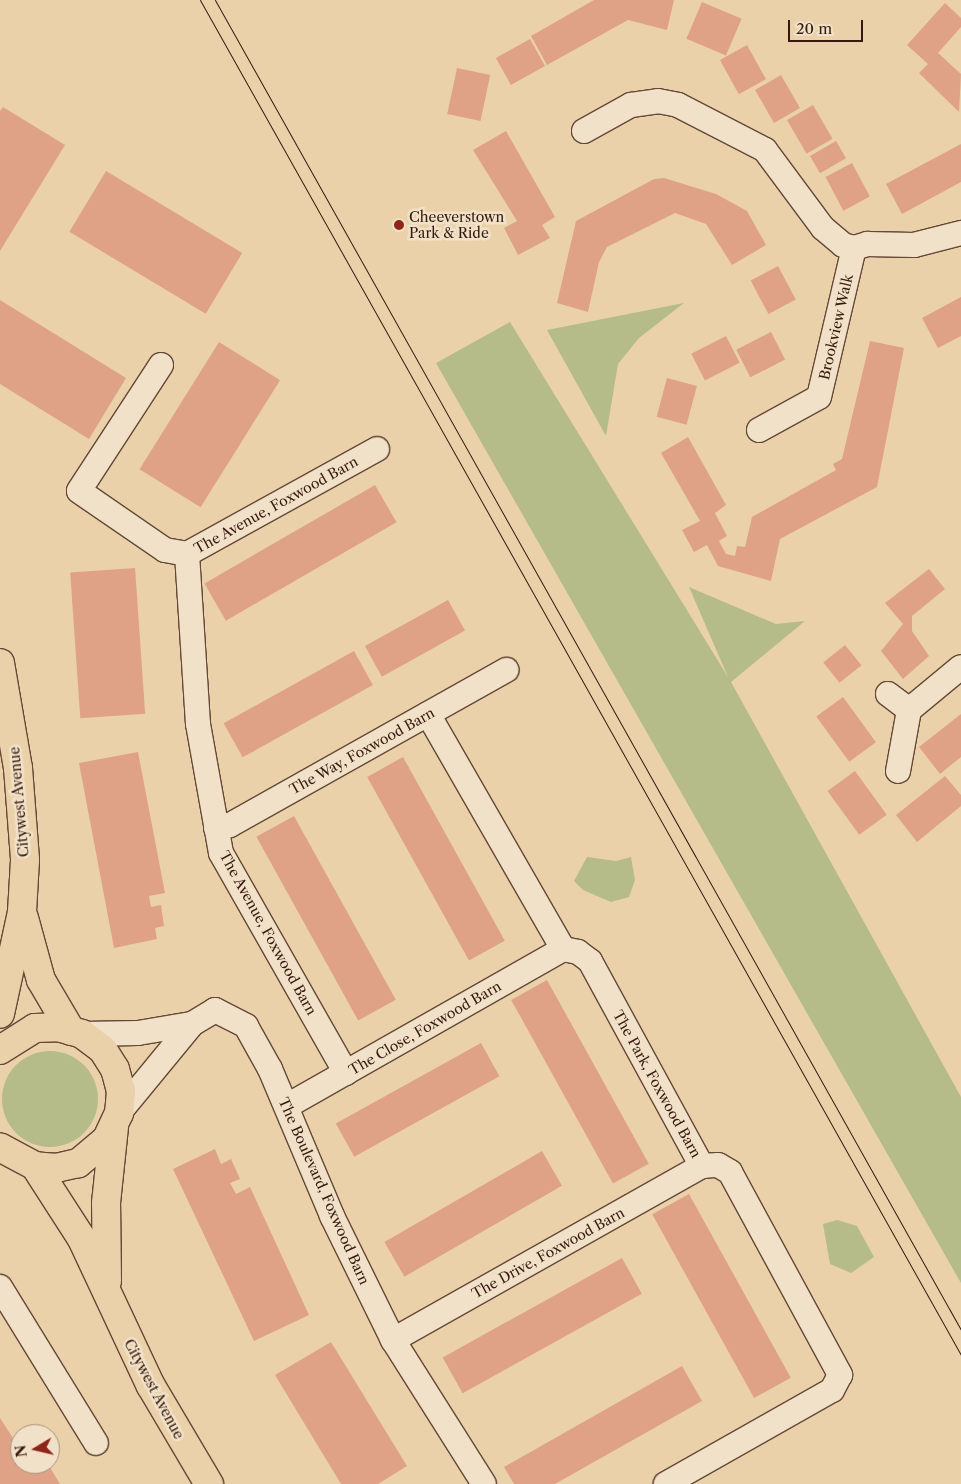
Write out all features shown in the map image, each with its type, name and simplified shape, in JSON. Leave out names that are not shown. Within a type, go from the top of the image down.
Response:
[{"type":"main road","name":"Citywest Avenue","points":[[0,663],[18,768],[25,860],[22,912],[0,1014]]},
{"type":"main road","name":"Citywest Avenue","points":[[22,912],[41,980],[77,1033],[103,1050],[115,1070],[121,1091],[106,1203],[108,1290]]},
{"type":"main road","points":[[0,1050],[34,1028],[77,1033]]},
{"type":"main road","points":[[0,1146],[20,1164],[57,1168],[78,1163],[97,1151],[117,1119]]},
{"type":"main road","name":"Citywest Avenue","points":[[20,1164],[108,1290],[151,1386],[209,1484]]},
{"type":"street","points":[[584,130],[613,113],[646,101],[696,111],[765,150],[823,228],[854,248],[922,243],[961,233]]},
{"type":"street","name":"Brookview Walk","points":[[759,430],[819,397],[854,248]]},
{"type":"street","points":[[161,365],[80,491],[165,550],[187,554]]},
{"type":"street","name":"The Avenue, Foxwood Barn","points":[[346,1073],[221,853],[198,724],[187,554],[377,449]]},
{"type":"street","points":[[898,772],[909,710],[961,668]]},
{"type":"street","name":"The Way, Foxwood Barn","points":[[216,828],[230,825],[506,670]]},
{"type":"street","points":[[888,694],[909,710]]},
{"type":"street","points":[[428,714],[563,949]]},
{"type":"street","name":"The Close, Foxwood Barn","points":[[287,1106],[563,949]]},
{"type":"street","name":"The Park, Foxwood Barn","points":[[563,949],[578,952],[590,961],[702,1166],[718,1165],[730,1172],[840,1375],[832,1390],[666,1484]]},
{"type":"street","name":"The Boulevard, Foxwood Barn","points":[[117,1119],[192,1024],[215,1010],[246,1026],[287,1106],[332,1216],[393,1340],[484,1484]]},
{"type":"street","name":"The Boulevard, Foxwood Barn","points":[[77,1033],[138,1033],[192,1024]]},
{"type":"street","name":"The Drive, Foxwood Barn","points":[[393,1340],[702,1166]]},
{"type":"street","points":[[0,1288],[96,1443]]},
{"type":"green space","points":[[684,303],[639,338],[618,364],[606,436],[547,330]]},
{"type":"green space","points":[[510,322],[728,677],[689,587],[776,624],[805,621],[731,682],[961,1097],[961,1283],[436,363]]},
{"type":"green space","points":[[587,857],[616,861],[631,857],[635,880],[629,897],[611,902],[583,890],[574,881]]},
{"type":"green space","points":[[50,1051],[68,1055],[84,1065],[94,1081],[98,1099],[94,1117],[84,1133],[68,1143],[50,1147],[32,1143],[16,1133],[6,1117],[2,1099],[6,1081],[16,1065],[32,1055]]},
{"type":"green space","points":[[837,1220],[857,1226],[874,1257],[851,1273],[830,1264],[823,1224]]},
{"type":"building","points":[[594,0],[674,0],[667,30],[628,20],[547,65],[531,36]]},
{"type":"building","points":[[702,2],[742,19],[726,56],[686,39]]},
{"type":"building","points":[[945,3],[961,18],[961,27],[938,53],[961,74],[959,112],[919,73],[928,64],[907,45]]},
{"type":"building","points":[[530,39],[545,66],[511,85],[496,58]]},
{"type":"building","points":[[747,45],[766,79],[739,94],[720,60]]},
{"type":"building","points":[[457,68],[490,75],[480,121],[447,114]]},
{"type":"building","points":[[781,75],[800,108],[774,123],[755,90]]},
{"type":"building","points":[[813,105],[832,139],[807,154],[787,120]]},
{"type":"building","points":[[3,107],[65,145],[0,251],[0,111]]},
{"type":"building","points":[[506,131],[555,217],[542,225],[550,238],[518,255],[504,228],[517,221],[473,150]]},
{"type":"building","points":[[836,141],[846,158],[820,173],[810,156]]},
{"type":"building","points":[[961,144],[961,182],[902,214],[886,184]]},
{"type":"building","points":[[852,163],[870,197],[843,211],[826,177]]},
{"type":"building","points":[[106,171],[242,253],[206,314],[69,232]]},
{"type":"building","points":[[664,178],[716,194],[747,211],[766,245],[732,265],[706,224],[675,213],[607,247],[599,262],[588,312],[557,303],[576,221],[654,179]]},
{"type":"building","points":[[778,266],[796,300],[768,314],[751,281]]},
{"type":"building","points":[[961,297],[961,336],[938,348],[922,318]]},
{"type":"building","points":[[0,300],[126,378],[89,439],[0,384]]},
{"type":"building","points":[[771,332],[785,360],[750,377],[736,350]]},
{"type":"building","points":[[726,336],[740,363],[705,380],[691,354]]},
{"type":"building","points":[[870,341],[904,348],[877,487],[780,539],[771,581],[718,566],[707,545],[694,552],[682,530],[700,521],[661,453],[688,437],[726,505],[715,513],[727,536],[719,541],[726,554],[735,556],[737,546],[745,547],[752,517],[836,470],[833,464],[842,459]]},
{"type":"building","points":[[219,342],[280,380],[201,507],[140,469]]},
{"type":"building","points":[[667,378],[697,386],[687,425],[657,417]]},
{"type":"building","points":[[375,485],[396,522],[226,621],[204,584]]},
{"type":"building","points":[[135,568],[145,714],[80,718],[70,573]]},
{"type":"building","points":[[929,569],[945,589],[912,616],[912,631],[929,656],[903,679],[881,651],[903,624],[885,603]]},
{"type":"building","points":[[448,600],[465,631],[382,677],[365,646]]},
{"type":"building","points":[[845,645],[861,665],[840,683],[823,663]]},
{"type":"building","points":[[354,651],[373,685],[243,757],[224,723]]},
{"type":"building","points":[[843,697],[876,742],[849,762],[816,716]]},
{"type":"building","points":[[961,714],[961,757],[940,774],[919,747]]},
{"type":"building","points":[[138,752],[165,893],[149,896],[151,907],[161,905],[164,926],[155,928],[157,939],[114,948],[79,763]]},
{"type":"building","points":[[403,757],[505,941],[469,961],[367,777]]},
{"type":"building","points":[[855,771],[887,815],[859,835],[827,791]]},
{"type":"building","points":[[945,776],[961,795],[961,806],[917,842],[896,815]]},
{"type":"building","points":[[294,816],[396,1000],[358,1021],[256,837]]},
{"type":"building","points":[[547,980],[649,1164],[613,1184],[511,1000]]},
{"type":"building","points":[[481,1043],[499,1076],[354,1157],[336,1123]]},
{"type":"building","points":[[215,1149],[221,1164],[231,1159],[240,1179],[230,1183],[236,1194],[250,1187],[309,1315],[254,1341],[173,1169]]},
{"type":"building","points":[[542,1151],[562,1186],[404,1277],[384,1242]]},
{"type":"building","points":[[689,1194],[791,1378],[754,1398],[652,1214]]},
{"type":"building","points":[[622,1258],[642,1294],[463,1393],[443,1357]]},
{"type":"building","points":[[331,1342],[407,1466],[378,1484],[341,1484],[275,1375]]},
{"type":"building","points":[[682,1366],[702,1401],[555,1484],[514,1484],[504,1467]]},
{"type":"building","points":[[0,1418],[10,1434],[10,1474],[54,1474],[60,1484],[0,1484]]},
{"type":"tram line","points":[[200,0],[961,1355]]},
{"type":"tram line","points":[[215,0],[961,1330]]},
{"type":"place","name":"Cheeverstown Park & Ride","points":[[399,225]]}]
